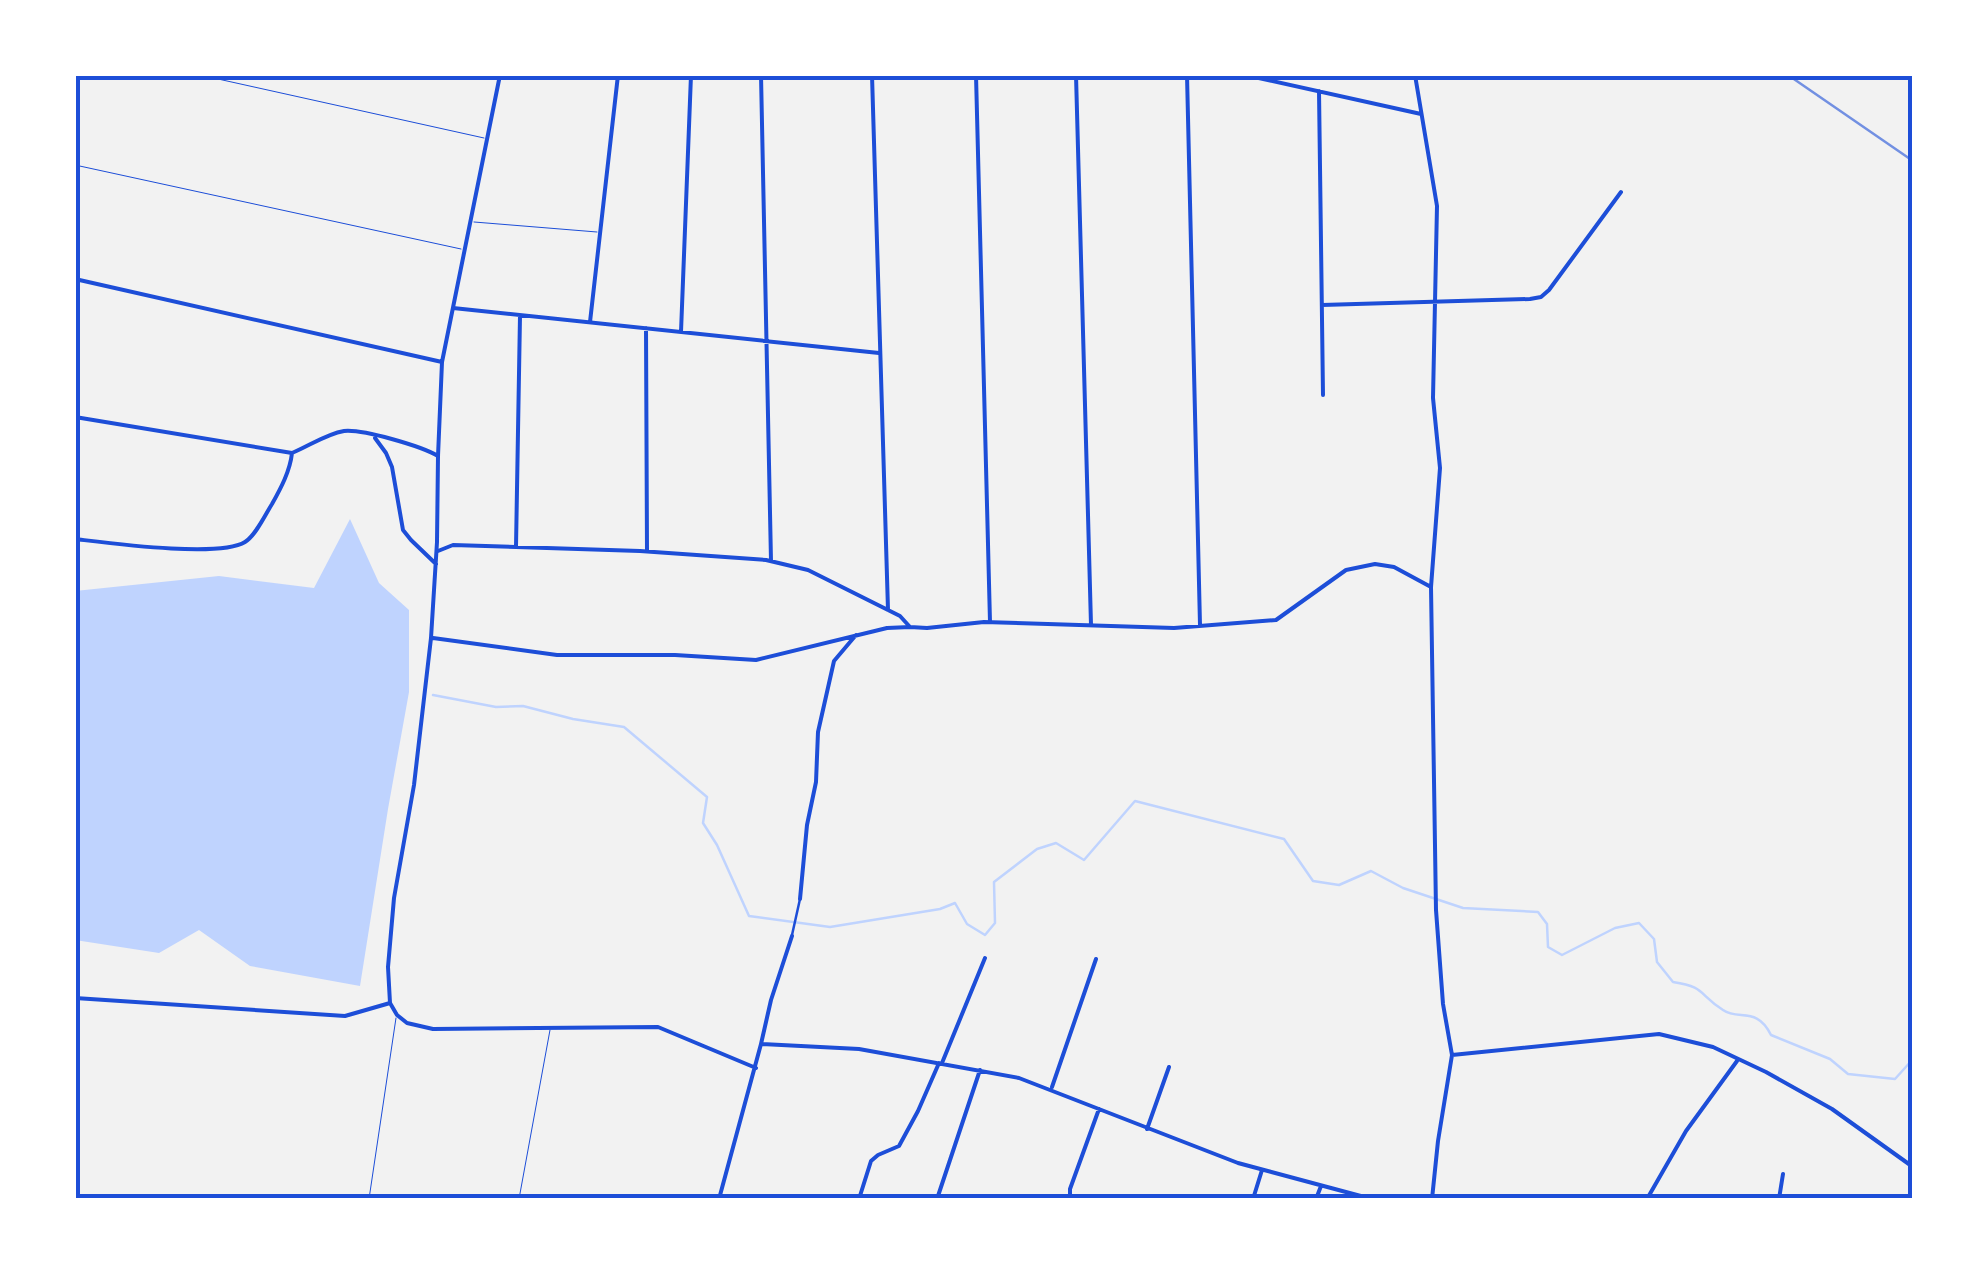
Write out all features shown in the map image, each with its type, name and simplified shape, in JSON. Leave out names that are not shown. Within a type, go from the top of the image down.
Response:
[{"type":"street","points":[[500,75],[442,362],[431,638],[414,786],[394,898],[388,967],[390,1003],[396,1015],[407,1023],[433,1029],[658,1027],[756,1068]]},
{"type":"street","points":[[590,322],[618,75]]},
{"type":"street","points":[[681,332],[691,75]]},
{"type":"street","points":[[761,75],[772,562]]},
{"type":"street","points":[[872,75],[888,610]]},
{"type":"street","points":[[976,75],[990,622]]},
{"type":"street","points":[[1076,75],[1090,625]]},
{"type":"street","points":[[1187,75],[1200,626]]},
{"type":"street","points":[[1246,75],[1422,114]]},
{"type":"street","points":[[1415,75],[1437,206],[1433,398],[1440,468],[1431,587],[1436,910],[1443,1004],[1452,1055],[1432,1199]]},
{"type":"street","points":[[1320,91],[1322,395]]},
{"type":"street","points":[[1322,304],[1541,297],[1621,192]]},
{"type":"street","points":[[75,279],[442,362]]},
{"type":"street","points":[[453,308],[880,352]]},
{"type":"street","points":[[516,547],[520,315]]},
{"type":"street","points":[[646,328],[646,551]]},
{"type":"street","points":[[75,417],[292,453],[348,430],[426,449],[438,456]]},
{"type":"street","points":[[374,436],[392,467],[406,536],[436,564]]},
{"type":"street","points":[[75,538],[126,545],[226,549],[238,545],[248,540],[273,501],[292,453]]},
{"type":"street","points":[[437,551],[452,544],[646,551],[772,562],[808,570],[900,616],[910,626]]},
{"type":"street","points":[[431,638],[557,655],[756,660],[887,628],[910,626],[990,622],[1174,628],[1276,620],[1346,570],[1374,564],[1394,567],[1431,587]]},
{"type":"street","points":[[719,1199],[800,899],[807,825],[816,782],[818,732],[834,661],[856,636]]},
{"type":"street","points":[[859,1199],[871,1162],[899,1146],[918,1111],[985,958]]},
{"type":"street","points":[[1052,1088],[1096,960]]},
{"type":"street","points":[[75,998],[345,1016],[390,1003]]},
{"type":"street","points":[[1452,1055],[1659,1034],[1713,1047],[1832,1110],[1913,1167]]},
{"type":"street","points":[[761,1044],[858,1049],[1020,1078],[1262,1170],[1372,1199]]},
{"type":"street","points":[[1660,1199],[1648,1196],[1686,1131],[1738,1059]]},
{"type":"street","points":[[1146,1128],[1170,1067]]},
{"type":"street","points":[[937,1199],[980,1070]]},
{"type":"street","points":[[1070,1199],[1070,1189],[1100,1108]]},
{"type":"street","points":[[1254,1199],[1262,1170]]},
{"type":"street","points":[[1778,1199],[1782,1174]]},
{"type":"street","points":[[1316,1199],[1321,1186]]},
{"type":"lane","points":[[200,75],[487,138]]},
{"type":"lane","points":[[1289,75],[1289,84]]},
{"type":"lane","points":[[75,165],[464,250]]},
{"type":"lane","points":[[470,222],[600,233]]},
{"type":"lane","points":[[369,1199],[396,1015]]},
{"type":"lane","points":[[518,1199],[550,1029]]},
{"type":"water","points":[[350,519],[379,583],[409,610],[409,692],[360,986],[250,966],[199,930],[159,953],[75,940],[75,591],[219,576],[314,588]]},
{"type":"waterway","points":[[433,695],[496,707],[523,706],[624,727],[707,797],[703,823],[749,916],[830,927],[940,909],[955,903],[967,924],[985,935],[995,923],[994,882],[1037,849],[1056,843],[1084,860],[1135,801],[1284,839],[1313,881],[1339,885],[1371,871],[1403,888],[1463,908],[1538,912],[1547,924],[1548,947],[1562,955],[1615,928],[1639,923],[1654,939],[1657,962],[1673,982],[1697,989],[1729,1013],[1760,1020],[1771,1035],[1830,1059],[1848,1074],[1895,1079],[1913,1059]]},
{"type":"railway","points":[[1788,75],[1913,161]]}]
